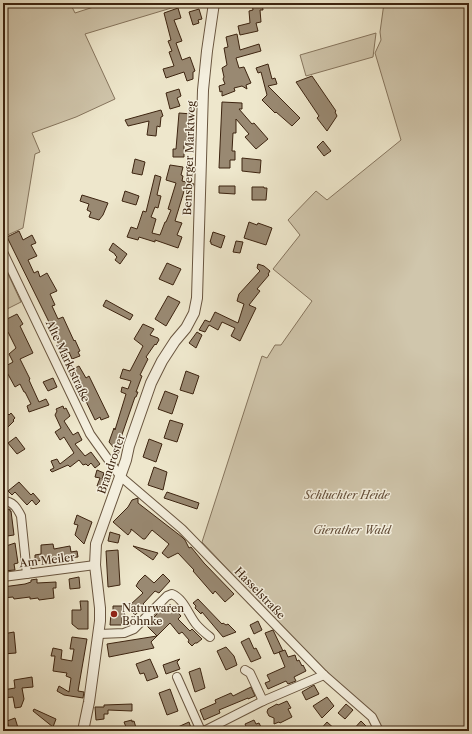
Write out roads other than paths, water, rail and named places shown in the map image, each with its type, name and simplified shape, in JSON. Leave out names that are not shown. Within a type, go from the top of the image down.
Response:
[{"type":"street","name":"Bensberger Marktweg","points":[[194,313],[197,298],[203,90],[214,3]]},
{"type":"street","name":"Alte Marktstraße","points":[[3,252],[90,434],[120,476]]},
{"type":"street","name":"Brandroster","points":[[83,731],[89,702],[99,634],[100,608],[95,566],[96,544],[151,383],[162,361],[175,341],[186,328],[194,313]]},
{"type":"street","name":"Hasselstraße","points":[[120,476],[182,529],[324,675],[372,717],[379,731]]},
{"type":"street","points":[[3,501],[13,503],[21,516],[27,574]]},
{"type":"street","name":"Am Meiler","points":[[3,577],[95,566]]},
{"type":"street","points":[[99,634],[124,633],[134,629],[168,596],[172,594],[176,595],[187,609],[195,623],[210,637]]},
{"type":"street","points":[[245,670],[250,672],[263,701]]},
{"type":"street","points":[[204,731],[263,701],[324,675]]},
{"type":"street","points":[[177,677],[201,731]]},
{"type":"place","name":"Naturwaren Böhnke","points":[[114,614]]},
{"type":"park label","name":"Schluchter Heide","points":[[347,495]]},
{"type":"park label","name":"Gierather Wald","points":[[352,530]]}]
